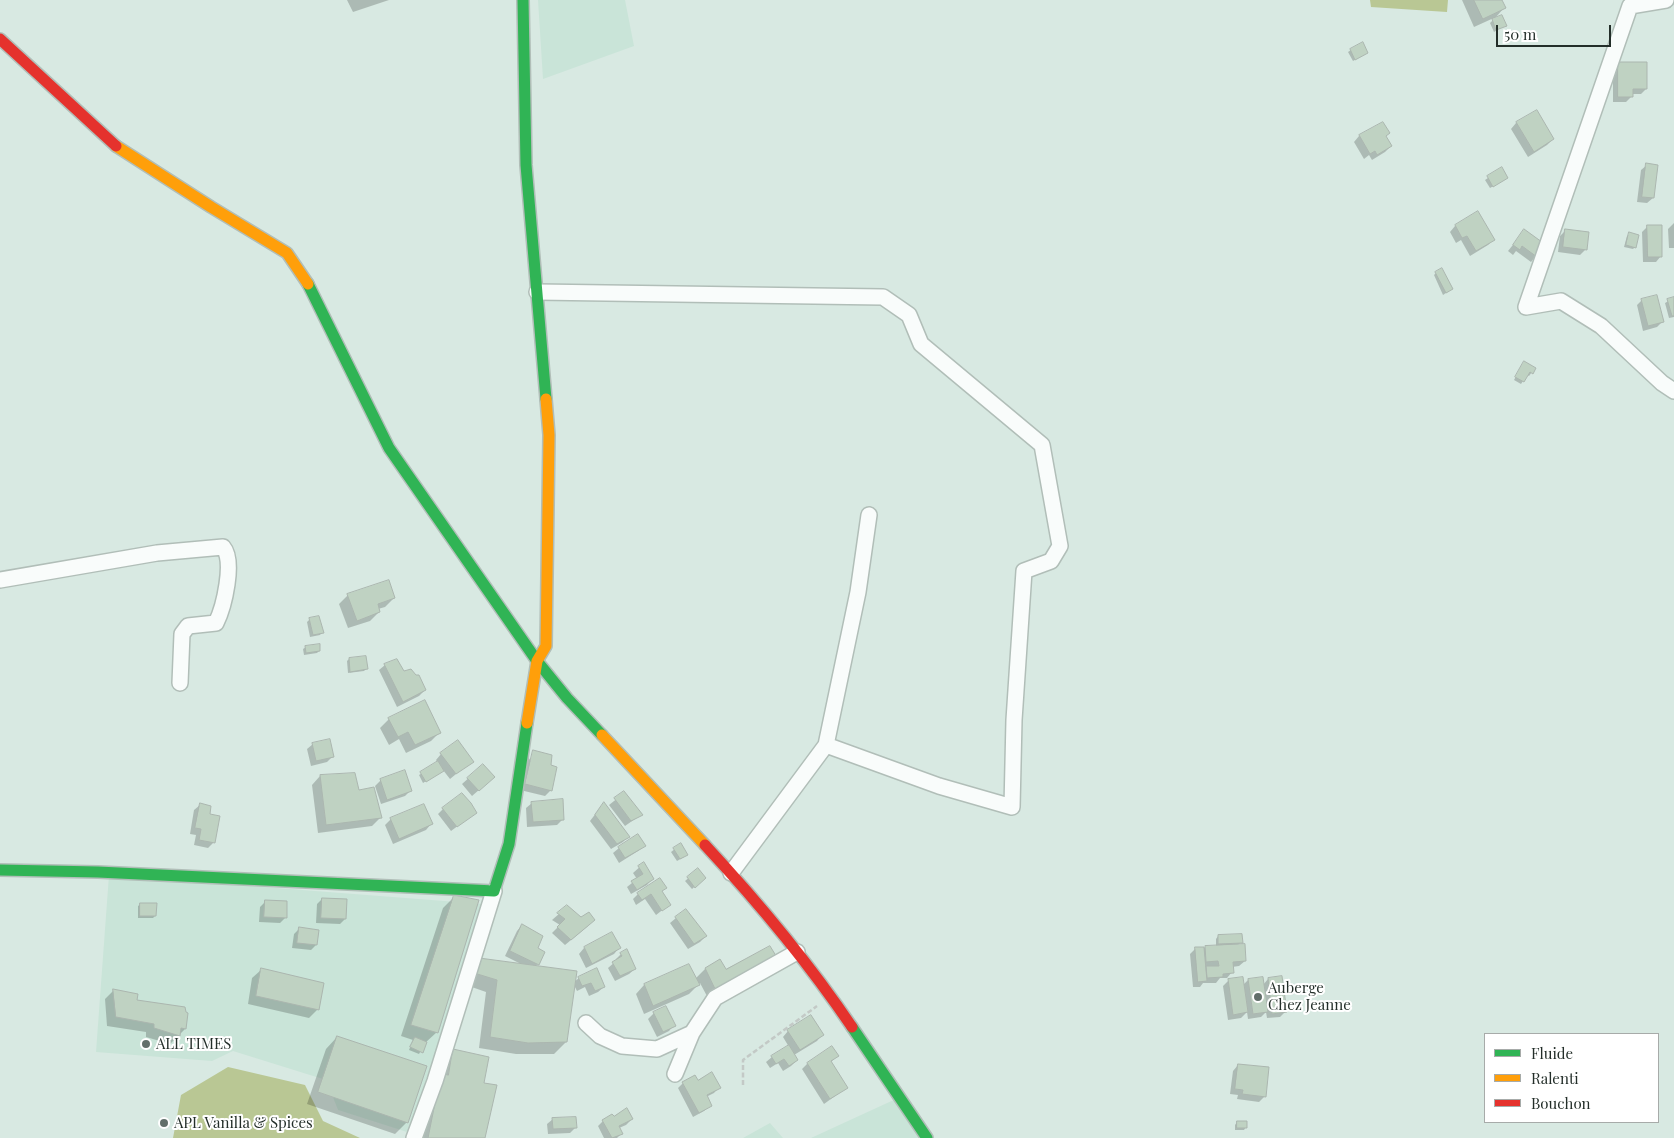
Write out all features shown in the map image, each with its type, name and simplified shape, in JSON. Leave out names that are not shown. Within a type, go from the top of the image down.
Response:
[{"type":"street","points":[[414,1138],[435,1081],[509,844],[537,661],[546,646],[549,435],[526,165],[523,0]]},
{"type":"street","points":[[1666,0],[1630,3],[1526,307],[1562,301],[1601,326],[1662,383],[1674,391]]},
{"type":"street","points":[[0,39],[115,145],[287,253],[309,285],[389,448],[537,661],[567,698],[731,873],[796,952],[830,996],[927,1138]]},
{"type":"street","points":[[537,292],[883,297],[909,315],[921,344],[1042,445],[1060,546],[1051,561],[1024,571],[1014,720],[1012,807],[939,786],[826,745]]},
{"type":"street","points":[[731,873],[826,745],[858,592],[869,515]]},
{"type":"street","points":[[0,580],[157,553],[223,547],[227,551],[228,572],[221,613],[216,623],[188,626],[182,634],[180,683]]},
{"type":"street","points":[[0,870],[98,872],[494,891]]},
{"type":"street","points":[[675,1074],[692,1033],[715,998],[796,952]]},
{"type":"street","points":[[586,1023],[600,1036],[622,1046],[657,1049],[692,1033]]},
{"type":"path","points":[[743,1085],[743,1060],[830,996]]},
{"type":"shaded area","points":[[538,0],[625,0],[634,46],[543,79]]},
{"type":"shaded area","points":[[109,875],[483,904],[435,1081],[410,1133],[338,1110],[326,1080],[233,1051],[212,1061],[96,1052]]},
{"type":"shaded area","points":[[898,1098],[922,1138],[811,1138]]},
{"type":"shaded area","points":[[770,1123],[783,1138],[743,1138]]},
{"type":"green space","points":[[1370,0],[1448,0],[1447,12],[1371,7]]},
{"type":"green space","points":[[228,1067],[305,1085],[323,1121],[360,1138],[173,1138],[181,1095]]},
{"type":"building","points":[[1474,0],[1502,0],[1506,8],[1483,19]]},
{"type":"building","points":[[1502,15],[1507,26],[1496,30],[1492,19]]},
{"type":"building","points":[[1363,42],[1368,53],[1355,60],[1350,49]]},
{"type":"building","points":[[1618,62],[1647,62],[1647,89],[1633,89],[1633,97],[1618,97]]},
{"type":"building","points":[[1537,110],[1554,139],[1534,152],[1516,122]]},
{"type":"building","points":[[1383,122],[1390,133],[1386,136],[1392,146],[1377,155],[1375,151],[1370,154],[1359,135]]},
{"type":"building","points":[[1646,163],[1658,165],[1654,198],[1642,197]]},
{"type":"building","points":[[1502,167],[1508,178],[1493,187],[1487,176]]},
{"type":"building","points":[[1478,211],[1495,240],[1476,251],[1467,236],[1462,238],[1455,225]]},
{"type":"building","points":[[1647,225],[1662,225],[1662,257],[1648,257]]},
{"type":"building","points":[[1524,229],[1546,245],[1537,257],[1522,246],[1520,250],[1513,245]]},
{"type":"building","points":[[1565,229],[1589,232],[1587,250],[1563,247]]},
{"type":"building","points":[[1629,232],[1639,235],[1636,248],[1626,245]]},
{"type":"building","points":[[1442,268],[1453,289],[1446,293],[1435,272]]},
{"type":"building","points":[[1657,295],[1664,322],[1648,326],[1641,299]]},
{"type":"building","points":[[1674,297],[1674,316],[1672,316],[1667,299]]},
{"type":"building","points":[[1524,361],[1536,368],[1533,374],[1530,372],[1524,382],[1515,377]]},
{"type":"building","points":[[389,580],[395,598],[378,604],[380,612],[357,621],[347,594]]},
{"type":"building","points":[[319,616],[324,633],[313,635],[309,618]]},
{"type":"building","points":[[320,644],[320,651],[306,653],[305,646]]},
{"type":"building","points":[[366,656],[368,669],[350,672],[349,658]]},
{"type":"building","points":[[397,659],[404,671],[411,669],[416,675],[419,675],[426,690],[403,702],[384,664]]},
{"type":"building","points":[[425,700],[441,733],[415,745],[408,732],[398,737],[388,718]]},
{"type":"building","points":[[330,739],[334,757],[316,761],[312,743]]},
{"type":"building","points":[[458,740],[474,762],[456,774],[440,753]]},
{"type":"building","points":[[533,750],[552,755],[551,765],[557,767],[552,791],[525,784]]},
{"type":"building","points":[[438,761],[444,771],[426,782],[420,772]]},
{"type":"building","points":[[483,764],[495,777],[479,791],[467,778]]},
{"type":"building","points":[[405,770],[412,791],[387,800],[380,779]]},
{"type":"building","points":[[355,773],[359,790],[374,787],[382,818],[326,825],[320,775]]},
{"type":"building","points":[[624,791],[643,815],[631,821],[614,798]]},
{"type":"building","points":[[462,793],[477,813],[457,827],[442,808]]},
{"type":"building","points":[[563,799],[564,820],[533,822],[531,802]]},
{"type":"building","points":[[604,802],[630,837],[617,844],[595,815]]},
{"type":"building","points":[[200,803],[211,806],[210,814],[220,816],[215,843],[199,840],[201,829],[195,828]]},
{"type":"building","points":[[424,804],[433,824],[399,839],[390,818]]},
{"type":"building","points":[[638,834],[646,846],[625,858],[618,847]]},
{"type":"building","points":[[681,843],[688,855],[680,859],[673,848]]},
{"type":"building","points":[[644,862],[654,879],[637,890],[631,881],[643,874],[638,866]]},
{"type":"building","points":[[698,868],[706,878],[695,888],[687,877]]},
{"type":"building","points":[[660,878],[667,888],[662,891],[671,905],[662,911],[651,894],[642,900],[637,893]]},
{"type":"building","points":[[454,895],[479,900],[438,1033],[411,1025]]},
{"type":"building","points":[[322,898],[347,899],[346,919],[321,918]]},
{"type":"building","points":[[265,900],[287,901],[287,918],[264,917]]},
{"type":"building","points":[[140,903],[157,903],[156,916],[140,916]]},
{"type":"building","points":[[567,905],[581,917],[589,912],[595,920],[571,940],[557,927],[565,919],[557,913]]},
{"type":"building","points":[[686,909],[707,936],[694,944],[675,917]]},
{"type":"building","points":[[522,924],[543,936],[538,948],[545,952],[539,965],[510,951]]},
{"type":"building","points":[[299,927],[319,930],[317,945],[297,943]]},
{"type":"building","points":[[612,932],[621,948],[592,964],[584,947]]},
{"type":"building","points":[[1242,934],[1243,943],[1218,944],[1218,935]]},
{"type":"building","points":[[1245,944],[1246,961],[1233,962],[1234,973],[1223,974],[1223,977],[1207,978],[1206,966],[1219,966],[1218,961],[1206,962],[1205,946]]},
{"type":"building","points":[[770,946],[778,959],[716,991],[705,968],[720,959],[726,969]]},
{"type":"building","points":[[1195,947],[1204,947],[1207,981],[1198,982]]},
{"type":"building","points":[[627,949],[636,969],[620,976],[612,962],[622,956],[620,953]]},
{"type":"building","points":[[479,958],[577,971],[567,1042],[528,1043],[490,1037],[497,980],[474,973]]},
{"type":"building","points":[[689,964],[700,985],[653,1006],[644,984]]},
{"type":"building","points":[[261,968],[324,983],[319,1010],[256,996]]},
{"type":"building","points":[[597,968],[605,987],[595,991],[591,983],[582,986],[578,977]]},
{"type":"building","points":[[1282,976],[1287,1012],[1272,1014],[1268,978]]},
{"type":"building","points":[[1243,977],[1248,1012],[1233,1015],[1228,979]]},
{"type":"building","points":[[1263,977],[1268,1012],[1253,1014],[1248,979]]},
{"type":"building","points":[[113,989],[138,994],[137,1000],[185,1007],[188,1013],[186,1029],[181,1028],[180,1036],[154,1028],[154,1024],[116,1017]]},
{"type":"building","points":[[666,1006],[676,1026],[663,1032],[653,1012]]},
{"type":"building","points":[[811,1015],[824,1035],[800,1050],[787,1030]]},
{"type":"building","points":[[337,1036],[427,1066],[408,1123],[318,1092]]},
{"type":"building","points":[[415,1037],[427,1042],[423,1053],[410,1047]]},
{"type":"building","points":[[789,1045],[798,1060],[789,1066],[784,1059],[776,1064],[771,1056]]},
{"type":"building","points":[[832,1046],[839,1056],[831,1061],[848,1088],[830,1099],[807,1063]]},
{"type":"building","points":[[453,1049],[489,1057],[484,1083],[497,1085],[485,1138],[428,1138],[441,1073],[448,1075]]},
{"type":"building","points":[[1238,1064],[1269,1067],[1266,1097],[1242,1094],[1243,1090],[1235,1089]]},
{"type":"building","points":[[712,1072],[721,1088],[707,1095],[712,1106],[699,1113],[682,1082],[695,1075],[698,1080]]},
{"type":"building","points":[[627,1108],[633,1119],[619,1126],[623,1134],[612,1138],[602,1120],[612,1114],[614,1116]]},
{"type":"building","points":[[576,1117],[577,1128],[553,1129],[552,1118]]},
{"type":"building","points":[[1237,1121],[1247,1121],[1247,1128],[1237,1128]]},
{"type":"traffic: fast","points":[[523,0],[526,165],[546,399]]},
{"type":"traffic: fast","points":[[308,284],[389,448],[537,661],[567,698],[602,735]]},
{"type":"traffic: fast","points":[[0,870],[98,872],[494,891],[509,844],[527,723]]},
{"type":"traffic: fast","points":[[852,1027],[927,1138]]},
{"type":"traffic: slow","points":[[116,146],[287,253],[308,284]]},
{"type":"traffic: slow","points":[[527,723],[537,661],[546,646],[549,435],[546,399]]},
{"type":"traffic: slow","points":[[602,735],[705,845]]},
{"type":"traffic: jam","points":[[0,39],[116,146]]},
{"type":"traffic: jam","points":[[705,845],[782,933],[852,1027]]},
{"type":"place","name":"Auberge Chez Jeanne","points":[[1258,997]]},
{"type":"place","name":"ALL TIMES","points":[[146,1044]]},
{"type":"place","name":"APL Vanilla & Spices","points":[[164,1123]]}]
